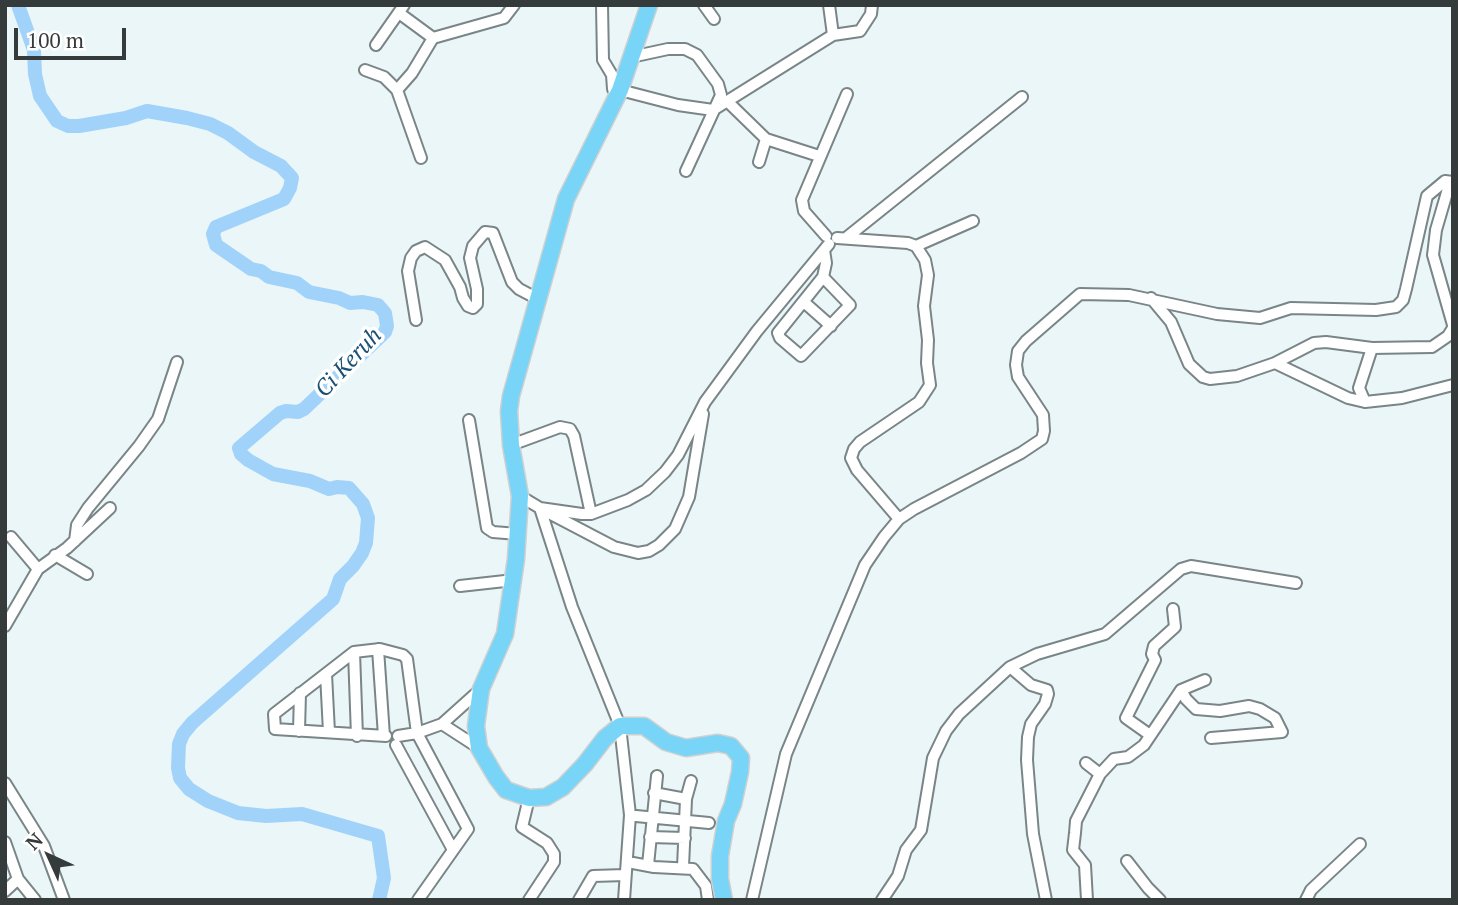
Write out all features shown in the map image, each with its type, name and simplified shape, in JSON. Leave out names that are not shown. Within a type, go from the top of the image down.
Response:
[{"type":"highway","points":[[649,5],[619,92],[580,166],[566,199],[511,396],[510,445],[520,496],[518,534],[505,634],[481,690],[476,726],[479,748],[506,790],[529,798],[546,797],[563,787],[611,732],[620,726],[643,726],[666,742],[686,748],[724,743],[741,758],[738,785],[726,821],[720,856],[724,900]]},
{"type":"street","points":[[397,90],[412,73],[433,38],[504,18],[514,5]]},
{"type":"street","points":[[602,5],[603,60],[612,75],[613,89],[678,105],[713,110],[833,35],[860,31],[871,14],[872,5]]},
{"type":"street","points":[[704,5],[713,19]]},
{"type":"street","points":[[829,5],[833,35]]},
{"type":"street","points":[[376,45],[402,9],[433,38]]},
{"type":"street","points":[[631,57],[668,49],[691,51],[701,60],[721,90],[686,171]]},
{"type":"street","points":[[365,70],[384,77],[397,90],[421,158]]},
{"type":"street","points":[[848,94],[804,191],[802,206],[813,222],[832,241],[888,241],[916,246],[973,221]]},
{"type":"street","points":[[540,508],[562,513],[591,514],[646,490],[678,455],[705,402],[757,331],[832,241],[1022,97]]},
{"type":"street","points":[[728,102],[766,139],[819,156]]},
{"type":"street","points":[[759,162],[766,139]]},
{"type":"street","points":[[1151,298],[1171,322],[1189,364],[1203,377],[1219,379],[1237,376],[1275,363],[1314,343],[1372,348],[1432,346],[1448,336],[1453,326],[1433,255],[1436,230],[1453,170]]},
{"type":"street","points":[[752,900],[774,812],[780,773],[796,725],[865,565],[899,519],[1042,439],[1043,415],[1018,377],[1016,358],[1026,341],[1080,294],[1129,295],[1217,314],[1260,318],[1291,309],[1376,310],[1396,307],[1403,300],[1427,196],[1449,181]]},
{"type":"street","points":[[416,320],[408,271],[416,251],[425,247],[445,260],[463,298],[468,306],[474,308],[477,304],[477,289],[470,258],[473,246],[485,232],[493,233],[512,282],[538,299]]},
{"type":"street","points":[[823,276],[850,306],[801,356],[778,333],[805,303],[823,276],[832,241]]},
{"type":"street","points":[[899,519],[857,470],[851,458],[860,442],[919,402],[930,385],[924,306],[928,275],[925,260],[916,246]]},
{"type":"street","points":[[805,303],[831,326]]},
{"type":"street","points":[[1365,402],[1359,388],[1372,348]]},
{"type":"street","points":[[75,541],[77,525],[88,508],[158,419],[177,362]]},
{"type":"street","points":[[1275,363],[1348,398],[1365,402],[1402,398],[1453,385]]},
{"type":"street","points":[[520,496],[614,547],[638,553],[649,551],[675,529],[689,498],[705,402]]},
{"type":"street","points":[[469,420],[487,528],[493,532],[518,534]]},
{"type":"street","points":[[510,445],[560,428],[570,429],[574,436],[591,514]]},
{"type":"street","points":[[5,626],[38,569],[75,541],[110,508]]},
{"type":"street","points":[[540,508],[572,607],[620,726],[630,815],[624,900]]},
{"type":"street","points":[[11,537],[38,569]]},
{"type":"street","points":[[55,555],[87,574]]},
{"type":"street","points":[[882,900],[898,876],[906,850],[921,830],[932,766],[946,731],[959,714],[1010,667],[1037,654],[1105,634],[1181,569],[1191,566],[1296,583]]},
{"type":"street","points":[[460,586],[513,580]]},
{"type":"street","points":[[1150,735],[1125,718],[1155,660],[1152,654],[1154,646],[1175,627],[1174,609]]},
{"type":"street","points":[[378,649],[385,736],[389,745],[442,724],[481,690]]},
{"type":"street","points":[[385,736],[275,729],[274,713],[354,652],[378,649],[403,655],[407,659],[417,733],[468,826],[418,900]]},
{"type":"street","points":[[354,652],[357,736]]},
{"type":"street","points":[[1010,667],[1031,685],[1047,690],[1048,694],[1045,704],[1031,724],[1027,760],[1033,834],[1046,900]]},
{"type":"street","points":[[326,674],[329,732]]},
{"type":"street","points":[[1087,900],[1085,865],[1073,850],[1076,821],[1085,801],[1100,774],[1114,759],[1135,753],[1181,690],[1205,680]]},
{"type":"street","points":[[1181,690],[1196,709],[1220,711],[1249,706],[1260,709],[1275,718],[1282,732],[1212,738]]},
{"type":"street","points":[[299,731],[300,693]]},
{"type":"street","points":[[442,724],[479,748]]},
{"type":"street","points":[[397,741],[453,848]]},
{"type":"street","points":[[1086,762],[1100,774]]},
{"type":"street","points":[[648,865],[657,776]]},
{"type":"street","points":[[683,867],[686,799],[691,781]]},
{"type":"street","points":[[6,787],[44,845],[64,900]]},
{"type":"street","points":[[654,793],[686,799]]},
{"type":"street","points":[[5,805],[15,797]]},
{"type":"street","points":[[529,798],[522,827],[547,843],[554,854],[554,862],[529,900]]},
{"type":"street","points":[[636,816],[709,823]]},
{"type":"street","points":[[650,837],[685,838]]},
{"type":"street","points":[[5,842],[18,879],[35,900]]},
{"type":"street","points":[[1306,900],[1311,890],[1360,844]]},
{"type":"street","points":[[1127,861],[1160,900]]},
{"type":"street","points":[[633,863],[693,869],[701,876],[706,886],[708,900]]},
{"type":"street","points":[[579,900],[593,876],[625,875]]},
{"type":"street","points":[[5,891],[18,879]]},
{"type":"waterway","name":"Ci Keruh","points":[[18,5],[34,50],[35,74],[40,96],[57,121],[68,126],[79,126],[126,118],[147,111],[210,124],[228,133],[254,152],[281,166],[292,178],[284,199],[216,227],[213,234],[216,245],[251,269],[261,271],[269,277],[297,283],[309,292],[350,303],[378,305],[385,313],[385,332],[304,409],[280,413],[239,448],[248,460],[273,474],[310,481],[329,489],[349,488],[363,504],[368,518],[366,543],[362,553],[340,579],[333,599],[192,723],[179,744],[178,768],[180,778],[189,789],[208,801],[238,813],[266,816],[302,814],[378,836],[384,878],[379,900]]}]
